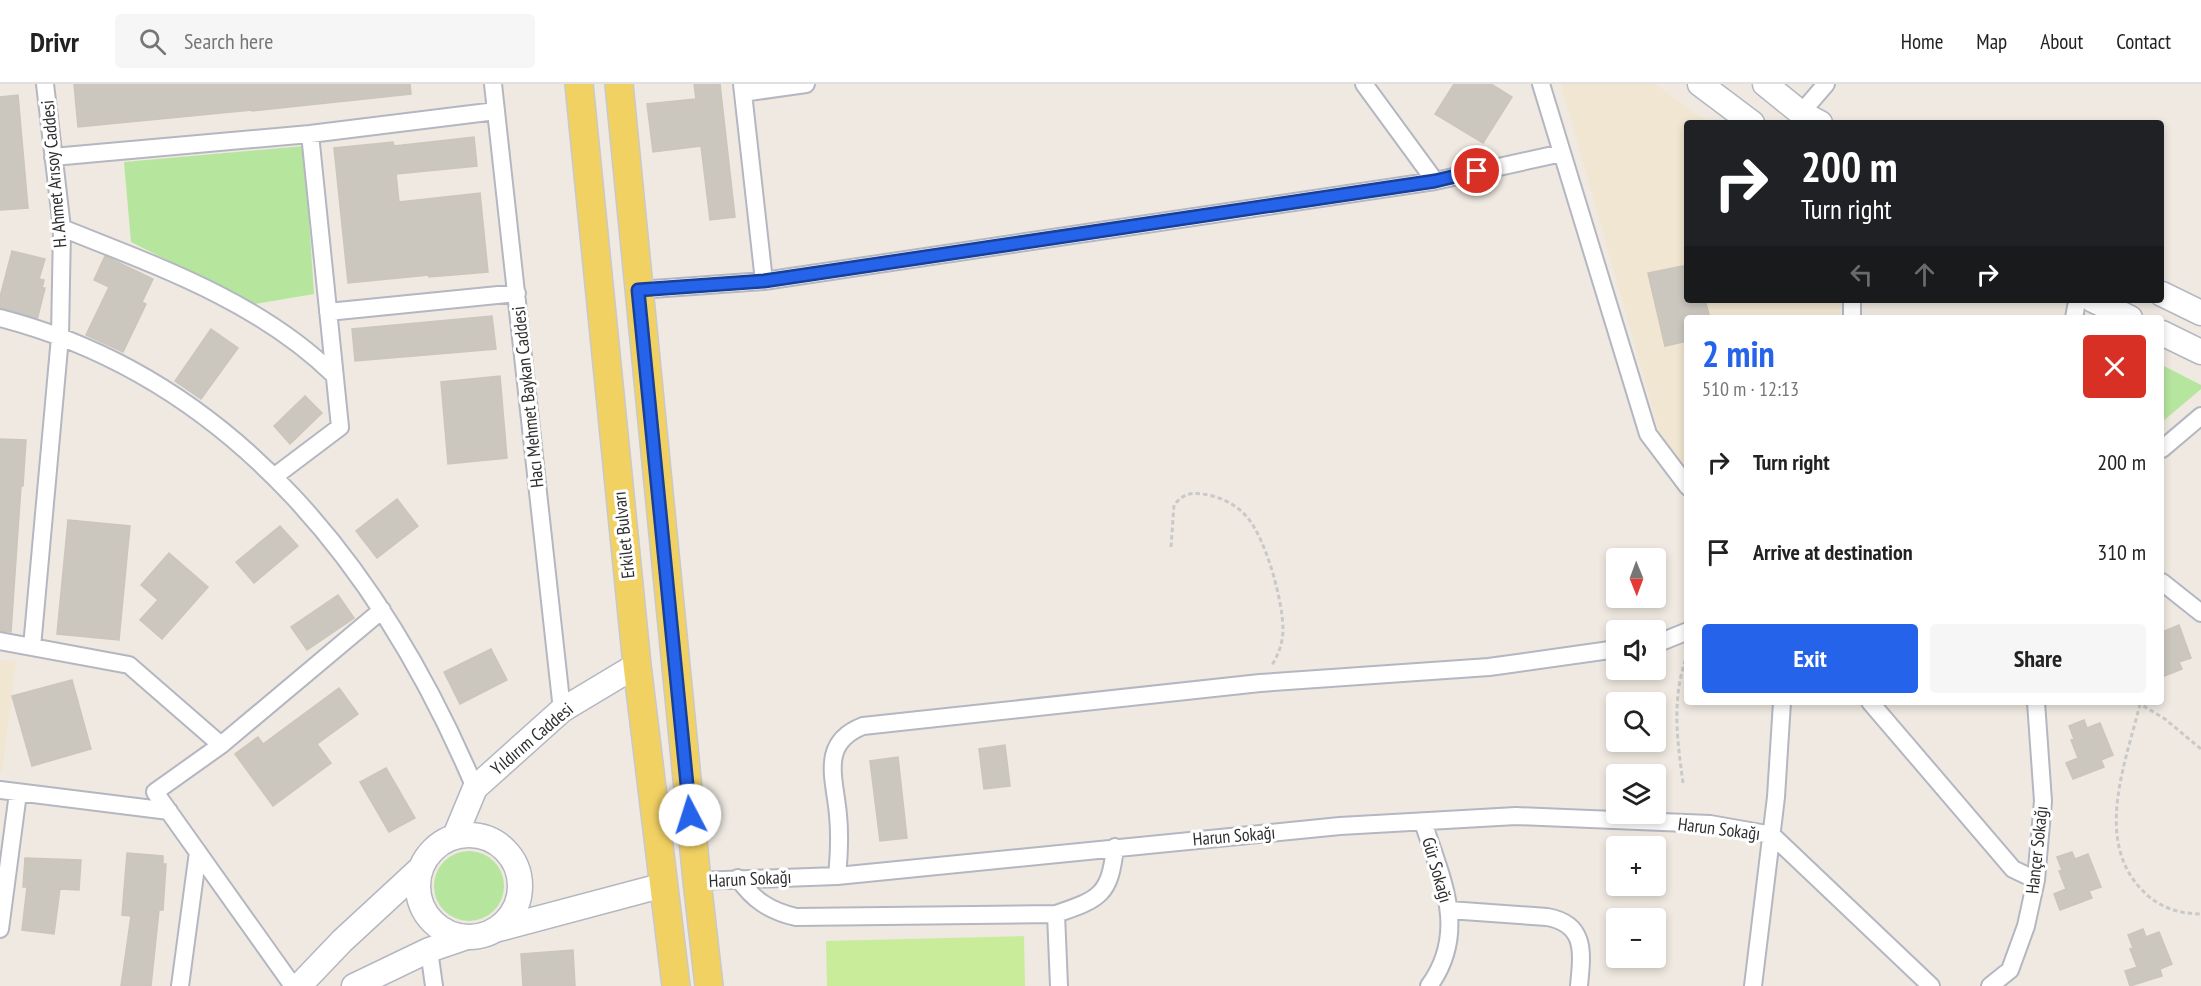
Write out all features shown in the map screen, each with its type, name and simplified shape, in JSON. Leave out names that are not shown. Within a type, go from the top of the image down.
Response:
[{"type":"main road","name":"Erkilet Bulvarı","points":[[579,84],[637,666],[676,986]]},
{"type":"main road","points":[[618,84],[709,986]]},
{"type":"main road","points":[[637,666],[676,660]]},
{"type":"main road","points":[[664,885],[697,881]]},
{"type":"street","name":"H. Ahmet Arısoy Caddesi","points":[[32,647],[60,337],[62,228],[45,84]]},
{"type":"street","name":"Hacı Mehmet Baykan Caddesi","points":[[493,84],[562,710]]},
{"type":"street","points":[[764,281],[743,88],[806,84]]},
{"type":"street","points":[[1364,84],[1435,181]]},
{"type":"street","points":[[1541,84],[1648,434],[1684,482]]},
{"type":"street","points":[[1700,84],[1748,120]]},
{"type":"street","points":[[1765,84],[1810,118],[1826,84]]},
{"type":"street","points":[[54,157],[310,134],[496,111]]},
{"type":"street","points":[[275,476],[340,427],[310,134]]},
{"type":"street","points":[[638,290],[764,281],[1435,181],[1562,153]]},
{"type":"street","points":[[62,228],[180,277],[257,315],[294,339],[334,375]]},
{"type":"street","points":[[328,312],[517,293]]},
{"type":"street","points":[[2164,295],[2201,313]]},
{"type":"street","points":[[2081,308],[2115,315]]},
{"type":"street","points":[[0,318],[60,337],[121,364],[194,408],[245,448],[275,476],[326,532],[382,610],[421,674],[459,749],[475,788]]},
{"type":"street","points":[[2164,334],[2201,352]]},
{"type":"street","points":[[2164,447],[2201,416]]},
{"type":"street","points":[[2164,584],[2201,613]]},
{"type":"street","points":[[293,986],[155,792],[221,745],[382,610]]},
{"type":"street","points":[[1666,640],[1684,633]]},
{"type":"street","points":[[0,641],[129,665],[221,745]]},
{"type":"street","points":[[837,876],[839,818],[832,763],[836,747],[855,729],[874,724],[1260,683],[1489,667],[1606,651]]},
{"type":"street","name":"Yıldırım Caddesi","points":[[455,836],[475,788],[562,710],[637,666]]},
{"type":"street","points":[[1753,986],[1772,836],[1782,705]]},
{"type":"street","points":[[1873,705],[2013,869],[2036,880]]},
{"type":"street","name":"Hançer Sokağı","points":[[1990,986],[2010,970],[2025,926],[2036,880],[2043,801],[2036,705]]},
{"type":"street","points":[[0,790],[169,811]]},
{"type":"street","points":[[0,929],[18,793]]},
{"type":"street","name":"Harun Sokağı","points":[[697,881],[837,876],[1340,826],[1527,816],[1710,824],[1772,836]]},
{"type":"street","name":"Gür Sokağı","points":[[1423,822],[1441,872],[1449,910],[1449,936],[1444,958],[1439,972],[1429,986]]},
{"type":"street","points":[[466,937],[447,932],[435,924],[426,914],[418,895],[421,868],[427,856],[436,846],[455,836],[475,835],[495,841],[506,849],[517,866],[521,886],[519,900],[509,918],[493,931]]},
{"type":"street","points":[[1772,836],[1931,986]]},
{"type":"street","points":[[738,878],[754,898],[765,907],[780,914],[796,917],[1056,914],[1087,904],[1098,896],[1111,876],[1115,847]]},
{"type":"street","points":[[180,986],[198,852]]},
{"type":"street","points":[[299,986],[350,934],[421,868]]},
{"type":"street","points":[[354,986],[429,950],[466,937],[480,936],[664,885]]},
{"type":"street","points":[[1449,910],[1547,917],[1562,921],[1574,931],[1581,945],[1579,986]]},
{"type":"street","points":[[1056,914],[1059,986]]},
{"type":"street","points":[[429,950],[434,986]]},
{"type":"path","points":[[1171,547],[1174,505],[1190,494],[1213,496],[1232,504],[1241,510],[1253,525],[1271,569],[1283,631],[1279,651],[1260,683]]},
{"type":"path","points":[[1683,783],[1676,704],[1684,663]]},
{"type":"path","points":[[2138,705],[2116,805],[2115,829],[2118,844],[2128,873],[2146,895],[2169,908],[2201,914]]},
{"type":"path","points":[[2141,705],[2183,732],[2201,749]]},
{"type":"shaded area","points":[[1561,84],[1655,84],[1705,120],[1684,120],[1684,303],[1840,303],[1840,315],[1684,315],[1684,466],[1661,438]]},
{"type":"shaded area","points":[[0,660],[16,661],[2,772],[0,771]]},
{"type":"green space","points":[[304,146],[314,294],[255,304],[131,242],[124,162]]},
{"type":"green space","points":[[2164,366],[2201,385],[2201,389],[2164,420]]},
{"type":"green space","points":[[462,851],[476,851],[489,857],[498,866],[504,879],[502,899],[494,911],[476,921],[462,921],[449,915],[440,906],[434,893],[434,879],[440,866],[449,857]]},
{"type":"green space","points":[[1024,936],[1025,986],[827,986],[826,941]]},
{"type":"building","points":[[74,84],[410,84],[411,94],[78,127]]},
{"type":"building","points":[[694,84],[720,84],[735,217],[710,220],[701,146],[653,152],[647,104],[696,99]]},
{"type":"building","points":[[1454,84],[1491,84],[1512,97],[1483,143],[1435,114]]},
{"type":"building","points":[[18,95],[28,208],[0,210],[0,97]]},
{"type":"building","points":[[474,137],[477,166],[396,174],[399,202],[480,193],[488,272],[348,283],[334,148],[393,142],[394,146]]},
{"type":"building","points":[[12,251],[45,259],[39,279],[44,280],[42,288],[45,288],[37,320],[0,308],[0,297]]},
{"type":"building","points":[[105,256],[153,279],[142,302],[146,304],[123,352],[86,335],[109,287],[94,280]]},
{"type":"building","points":[[1684,266],[1684,303],[1706,303],[1709,315],[1684,315],[1684,342],[1665,346],[1648,273]]},
{"type":"building","points":[[492,316],[496,349],[355,361],[352,329]]},
{"type":"building","points":[[211,329],[238,348],[201,399],[175,381]]},
{"type":"building","points":[[500,376],[507,458],[448,464],[441,382]]},
{"type":"building","points":[[305,396],[322,413],[290,444],[274,426]]},
{"type":"building","points":[[0,439],[26,440],[11,632],[0,631]]},
{"type":"building","points":[[397,499],[418,526],[377,558],[356,531]]},
{"type":"building","points":[[68,520],[130,526],[119,640],[57,634]]},
{"type":"building","points":[[280,526],[298,546],[254,583],[236,562]]},
{"type":"building","points":[[169,553],[208,587],[162,639],[140,620],[158,600],[141,585]]},
{"type":"building","points":[[338,595],[354,618],[307,650],[291,627]]},
{"type":"building","points":[[2179,625],[2191,658],[2179,662],[2182,669],[2164,676],[2164,631]]},
{"type":"building","points":[[491,649],[507,680],[460,704],[444,672]]},
{"type":"building","points":[[72,680],[91,749],[32,766],[12,696]]},
{"type":"building","points":[[339,688],[358,714],[317,744],[331,763],[273,806],[235,754],[258,737],[263,744]]},
{"type":"building","points":[[2084,720],[2087,728],[2100,723],[2113,755],[2101,760],[2104,767],[2073,779],[2066,763],[2078,758],[2071,740],[2074,739],[2069,726]]},
{"type":"building","points":[[1005,745],[1010,786],[984,789],[979,749]]},
{"type":"building","points":[[898,757],[907,838],[880,841],[870,761]]},
{"type":"building","points":[[386,768],[415,818],[389,832],[360,782]]},
{"type":"building","points":[[2072,852],[2075,859],[2088,854],[2101,887],[2089,891],[2092,898],[2060,910],[2054,894],[2066,889],[2059,871],[2062,870],[2057,857]]},
{"type":"building","points":[[127,853],[163,856],[163,864],[166,864],[163,910],[159,910],[151,986],[121,986],[131,916],[122,915]]},
{"type":"building","points":[[25,858],[81,860],[79,890],[60,889],[54,934],[22,930],[27,887],[23,887]]},
{"type":"building","points":[[2143,929],[2146,937],[2159,932],[2172,964],[2160,969],[2162,976],[2130,986],[2125,971],[2137,967],[2130,949],[2133,948],[2128,935]]},
{"type":"building","points":[[573,950],[575,986],[523,986],[521,954]]},
{"type":"route","points":[[690,815],[638,290],[764,281],[1435,181],[1477,171]]}]
